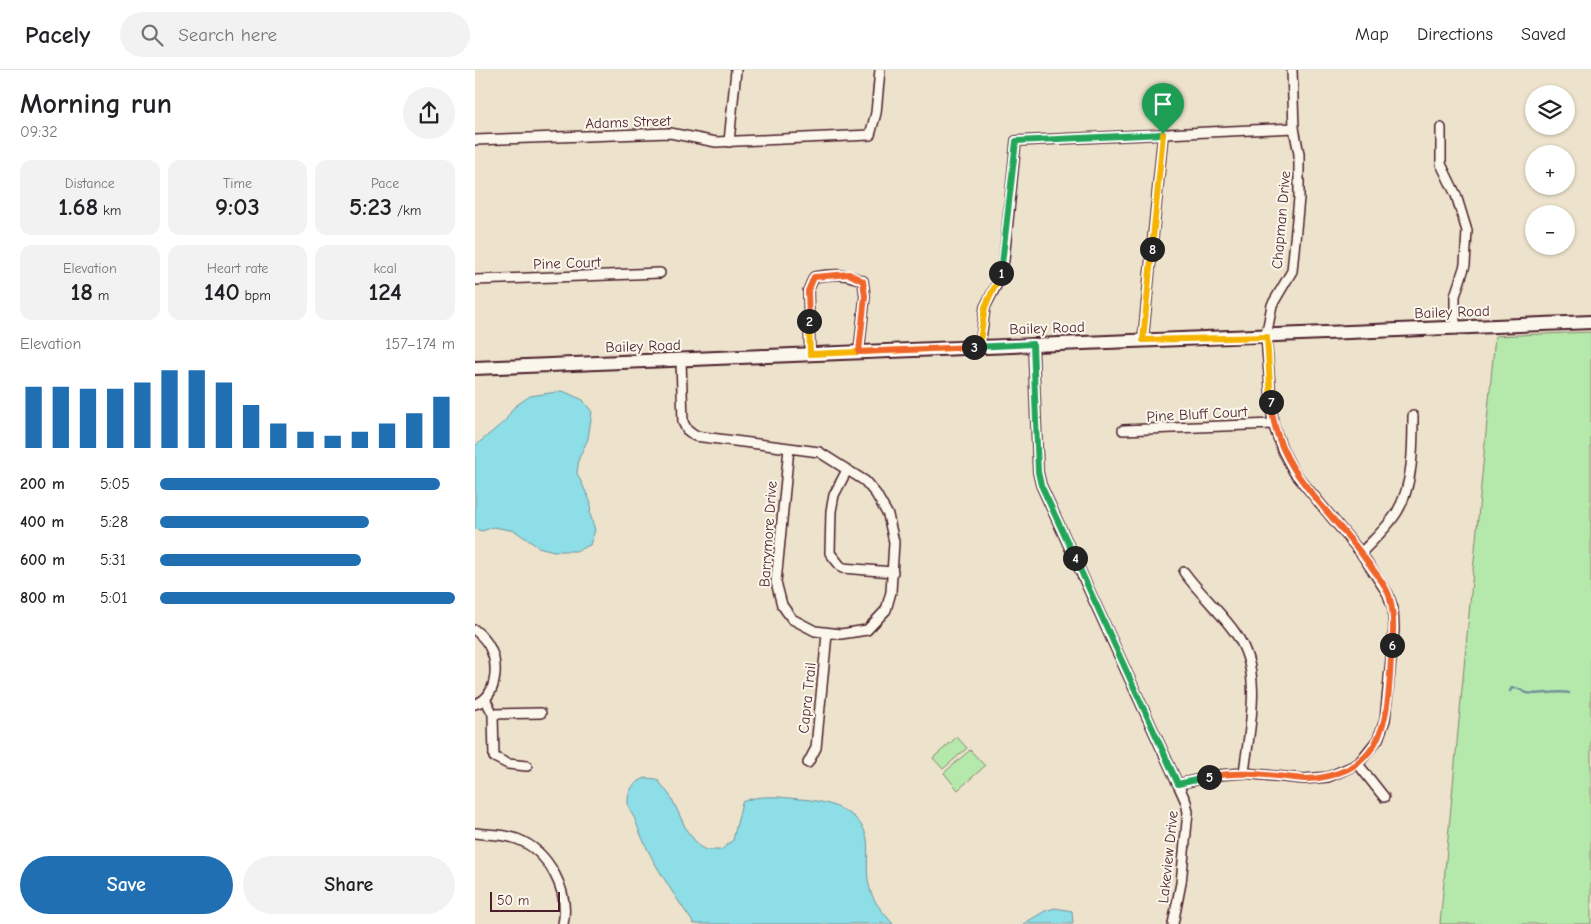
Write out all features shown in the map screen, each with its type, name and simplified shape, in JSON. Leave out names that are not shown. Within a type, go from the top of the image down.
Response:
[{"type":"street","points":[[729,142],[735,70]]},
{"type":"street","name":"Adams Street","points":[[475,140],[670,133],[703,140],[729,142],[870,136],[876,113],[881,70]]},
{"type":"street","name":"Chapman Drive","points":[[1292,70],[1294,128],[1299,154],[1300,187],[1293,265],[1290,277],[1272,305],[1267,337],[1273,424],[1283,451],[1294,472],[1361,553],[1389,594],[1394,629],[1385,720],[1378,739],[1358,764]]},
{"type":"street","points":[[979,347],[985,307],[1000,278],[1004,260],[1016,141],[1294,128]]},
{"type":"street","points":[[1441,128],[1441,164],[1457,196],[1467,230],[1465,265],[1455,296],[1455,329]]},
{"type":"street","points":[[1143,340],[1163,134]]},
{"type":"street","name":"Pine Court","points":[[475,280],[660,273]]},
{"type":"street","points":[[810,354],[808,291],[814,277],[829,274],[849,274],[863,281],[865,296],[859,352]]},
{"type":"street","name":"Bailey Road","points":[[475,368],[1033,344],[1267,337],[1591,322]]},
{"type":"street","name":"Lakeview Drive","points":[[1033,344],[1038,472],[1041,485],[1178,784],[1188,812],[1181,883],[1173,924]]},
{"type":"street","name":"Barrymore Drive","points":[[681,360],[683,422],[687,430],[695,436],[789,448],[819,452],[865,481],[876,494],[888,515],[894,542],[893,572],[889,604],[867,630],[827,634],[815,631],[792,619],[782,605],[777,590],[789,448]]},
{"type":"street","points":[[1361,553],[1393,519],[1403,500],[1408,482],[1413,416]]},
{"type":"street","name":"Pine Bluff Court","points":[[1123,430],[1273,424]]},
{"type":"street","points":[[847,470],[834,494],[831,511],[830,553],[842,568],[893,572]]},
{"type":"street","points":[[1184,572],[1237,634],[1249,660],[1252,693],[1244,773]]},
{"type":"street","points":[[475,630],[490,647],[495,665],[492,688],[485,699],[475,704]]},
{"type":"street","name":"Capra Trail","points":[[808,763],[816,748],[827,634]]},
{"type":"street","points":[[485,699],[493,714],[494,757],[508,764],[527,766]]},
{"type":"street","points":[[493,714],[541,713]]},
{"type":"street","points":[[1178,784],[1218,775],[1244,773],[1319,778],[1358,764],[1384,797]]},
{"type":"street","points":[[475,833],[515,838],[531,846],[546,859],[565,902],[563,924]]},
{"type":"green space","points":[[1591,332],[1591,924],[1440,924],[1495,336]]},
{"type":"green space","points":[[957,737],[967,748],[943,769],[933,758]]},
{"type":"green space","points":[[970,750],[985,766],[958,790],[944,773]]},
{"type":"water","points":[[563,391],[583,400],[592,412],[588,439],[579,458],[577,473],[591,503],[590,514],[595,530],[590,545],[576,551],[554,551],[538,547],[515,531],[494,527],[482,531],[475,529],[475,446],[505,421],[514,407],[530,396]]},
{"type":"water","points":[[646,778],[657,779],[671,797],[687,831],[700,847],[706,850],[721,850],[733,840],[742,802],[749,799],[770,797],[809,800],[841,808],[858,821],[864,829],[867,839],[868,877],[871,894],[893,924],[694,924],[655,863],[628,804],[628,796],[631,789],[636,783]]},
{"type":"water","points":[[1055,908],[1072,911],[1073,924],[1023,924],[1045,911]]},
{"type":"waterway","points":[[1510,691],[1512,688],[1515,688],[1532,694],[1569,693]]},
{"type":"route","points":[[1163,134],[1016,141],[1003,268],[985,307],[979,347],[810,354],[808,291],[814,277],[829,274],[849,274],[863,281],[865,296],[859,352],[979,347],[1033,344],[1038,472],[1041,485],[1178,784],[1218,775],[1244,773],[1313,779],[1328,777],[1358,764],[1374,745],[1382,730],[1385,720],[1394,629],[1393,609],[1389,594],[1383,583],[1361,553],[1294,472],[1283,451],[1273,424],[1267,337],[1143,340],[1163,134]]}]
